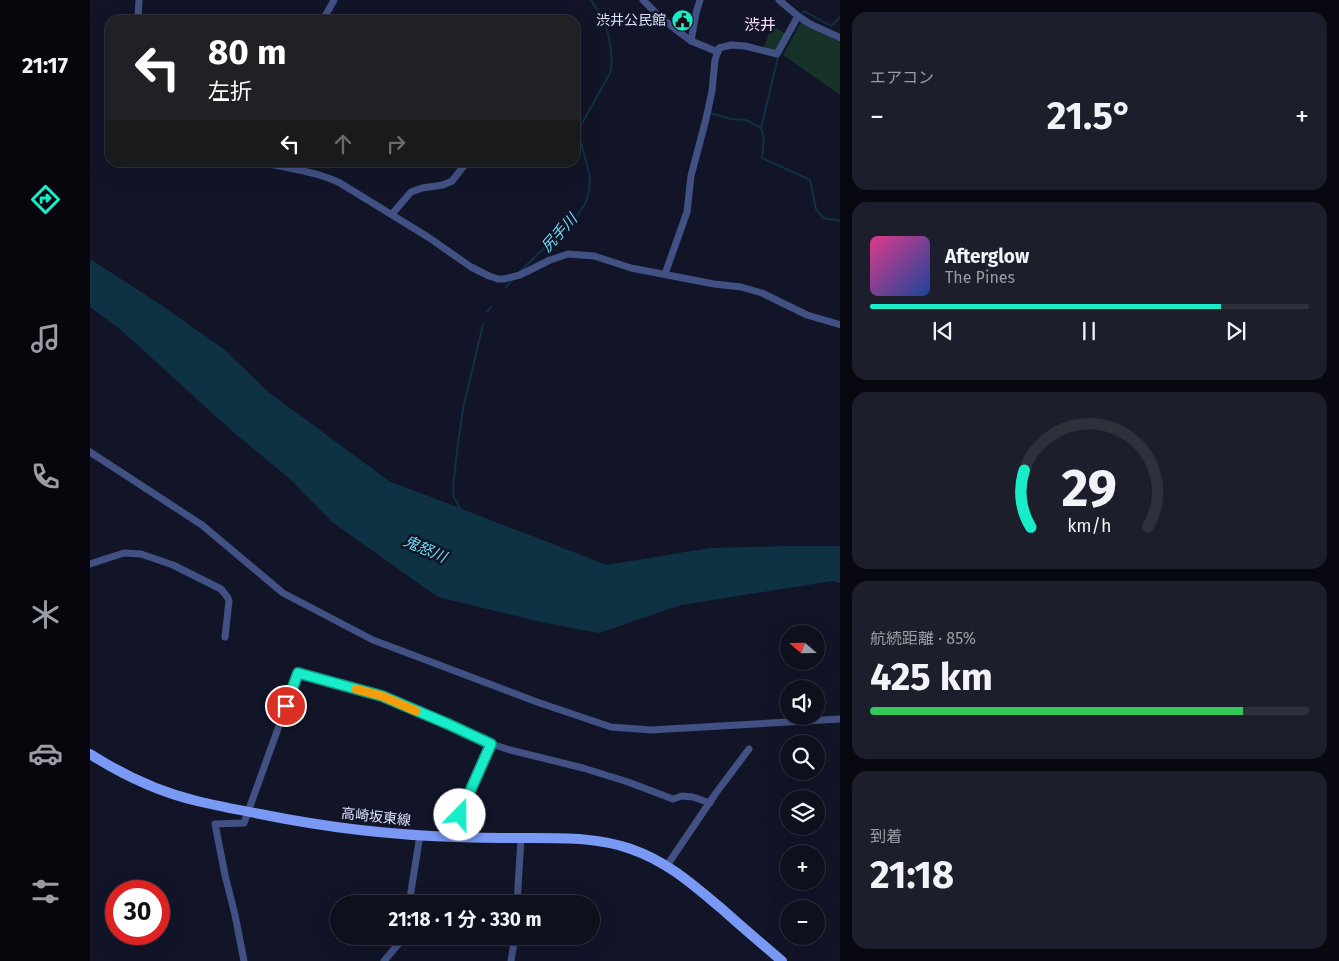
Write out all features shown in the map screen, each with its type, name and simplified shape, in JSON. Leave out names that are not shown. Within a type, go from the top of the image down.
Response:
[{"type":"main road","name":"高崎坂東線","points":[[90,754],[116,770],[160,789],[196,801],[248,812],[331,826],[420,835],[582,839],[631,849],[668,866],[782,961]]},
{"type":"street","points":[[138,15],[139,0]]},
{"type":"street","points":[[326,15],[334,0]]},
{"type":"street","points":[[643,0],[662,19],[691,41],[718,52]]},
{"type":"street","points":[[691,41],[700,0]]},
{"type":"street","points":[[778,0],[810,24],[840,38]]},
{"type":"street","points":[[665,274],[687,212],[691,176],[712,91],[715,60],[719,48],[731,45],[745,46],[777,54],[798,16]]},
{"type":"street","points":[[288,167],[308,171],[340,183],[392,214],[480,272],[498,279],[520,275],[550,260],[568,254],[594,256],[631,268],[714,284],[741,287],[762,293],[807,315],[840,325]]},
{"type":"street","points":[[392,214],[411,192],[422,188],[443,185],[452,181],[463,167]]},
{"type":"street","points":[[90,452],[202,525],[283,593],[372,640],[537,702],[611,727],[651,730],[840,720]]},
{"type":"street","points":[[90,564],[124,553],[141,554],[173,565],[221,589],[229,601],[226,637]]},
{"type":"street","points":[[244,961],[215,824],[244,823],[298,673],[382,696],[491,744],[510,750],[583,768],[673,799],[682,796],[693,797],[710,803]]},
{"type":"street","points":[[455,837],[460,815],[491,744]]},
{"type":"street","points":[[668,866],[749,749]]},
{"type":"street","points":[[410,895],[420,835]]},
{"type":"street","points":[[518,895],[521,838]]},
{"type":"street","points":[[384,961],[398,945]]},
{"type":"street","points":[[511,961],[514,945]]},
{"type":"green space","points":[[801,22],[840,42],[840,95],[783,55]]},
{"type":"green space","points":[[772,26],[787,34],[777,51],[763,49]]},
{"type":"water","name":"鬼怒川","points":[[90,259],[158,303],[225,350],[267,391],[389,481],[607,565],[710,548],[840,546],[840,583],[832,581],[681,605],[599,633],[541,622],[438,597],[332,522],[290,479],[232,431],[120,329],[90,307]]},
{"type":"waterway","name":"尻手川","points":[[518,273],[575,219],[585,204],[589,192],[590,176],[580,139],[581,125],[611,68],[606,26],[591,0]]},
{"type":"waterway","points":[[803,13],[804,11],[831,26],[840,17]]},
{"type":"waterway","points":[[761,128],[778,57]]},
{"type":"waterway","points":[[711,111],[710,113],[731,119],[746,120],[761,128],[764,137],[762,158],[810,180],[816,209],[823,218],[840,221]]},
{"type":"waterway","name":"尻手川","points":[[506,287],[512,280]]},
{"type":"waterway","name":"尻手川","points":[[487,312],[491,307]]},
{"type":"waterway","name":"尻手川","points":[[461,510],[454,497],[453,487],[458,444],[463,409],[483,324]]},
{"type":"slow traffic","points":[[356,689],[382,696],[416,711]]},
{"type":"place","name":"渋井公民館","points":[[682,20]]},
{"type":"district","name":"渋井","points":[[760,24]]},
{"type":"route","points":[[286,706],[298,673],[382,696],[491,744],[460,815]]}]
